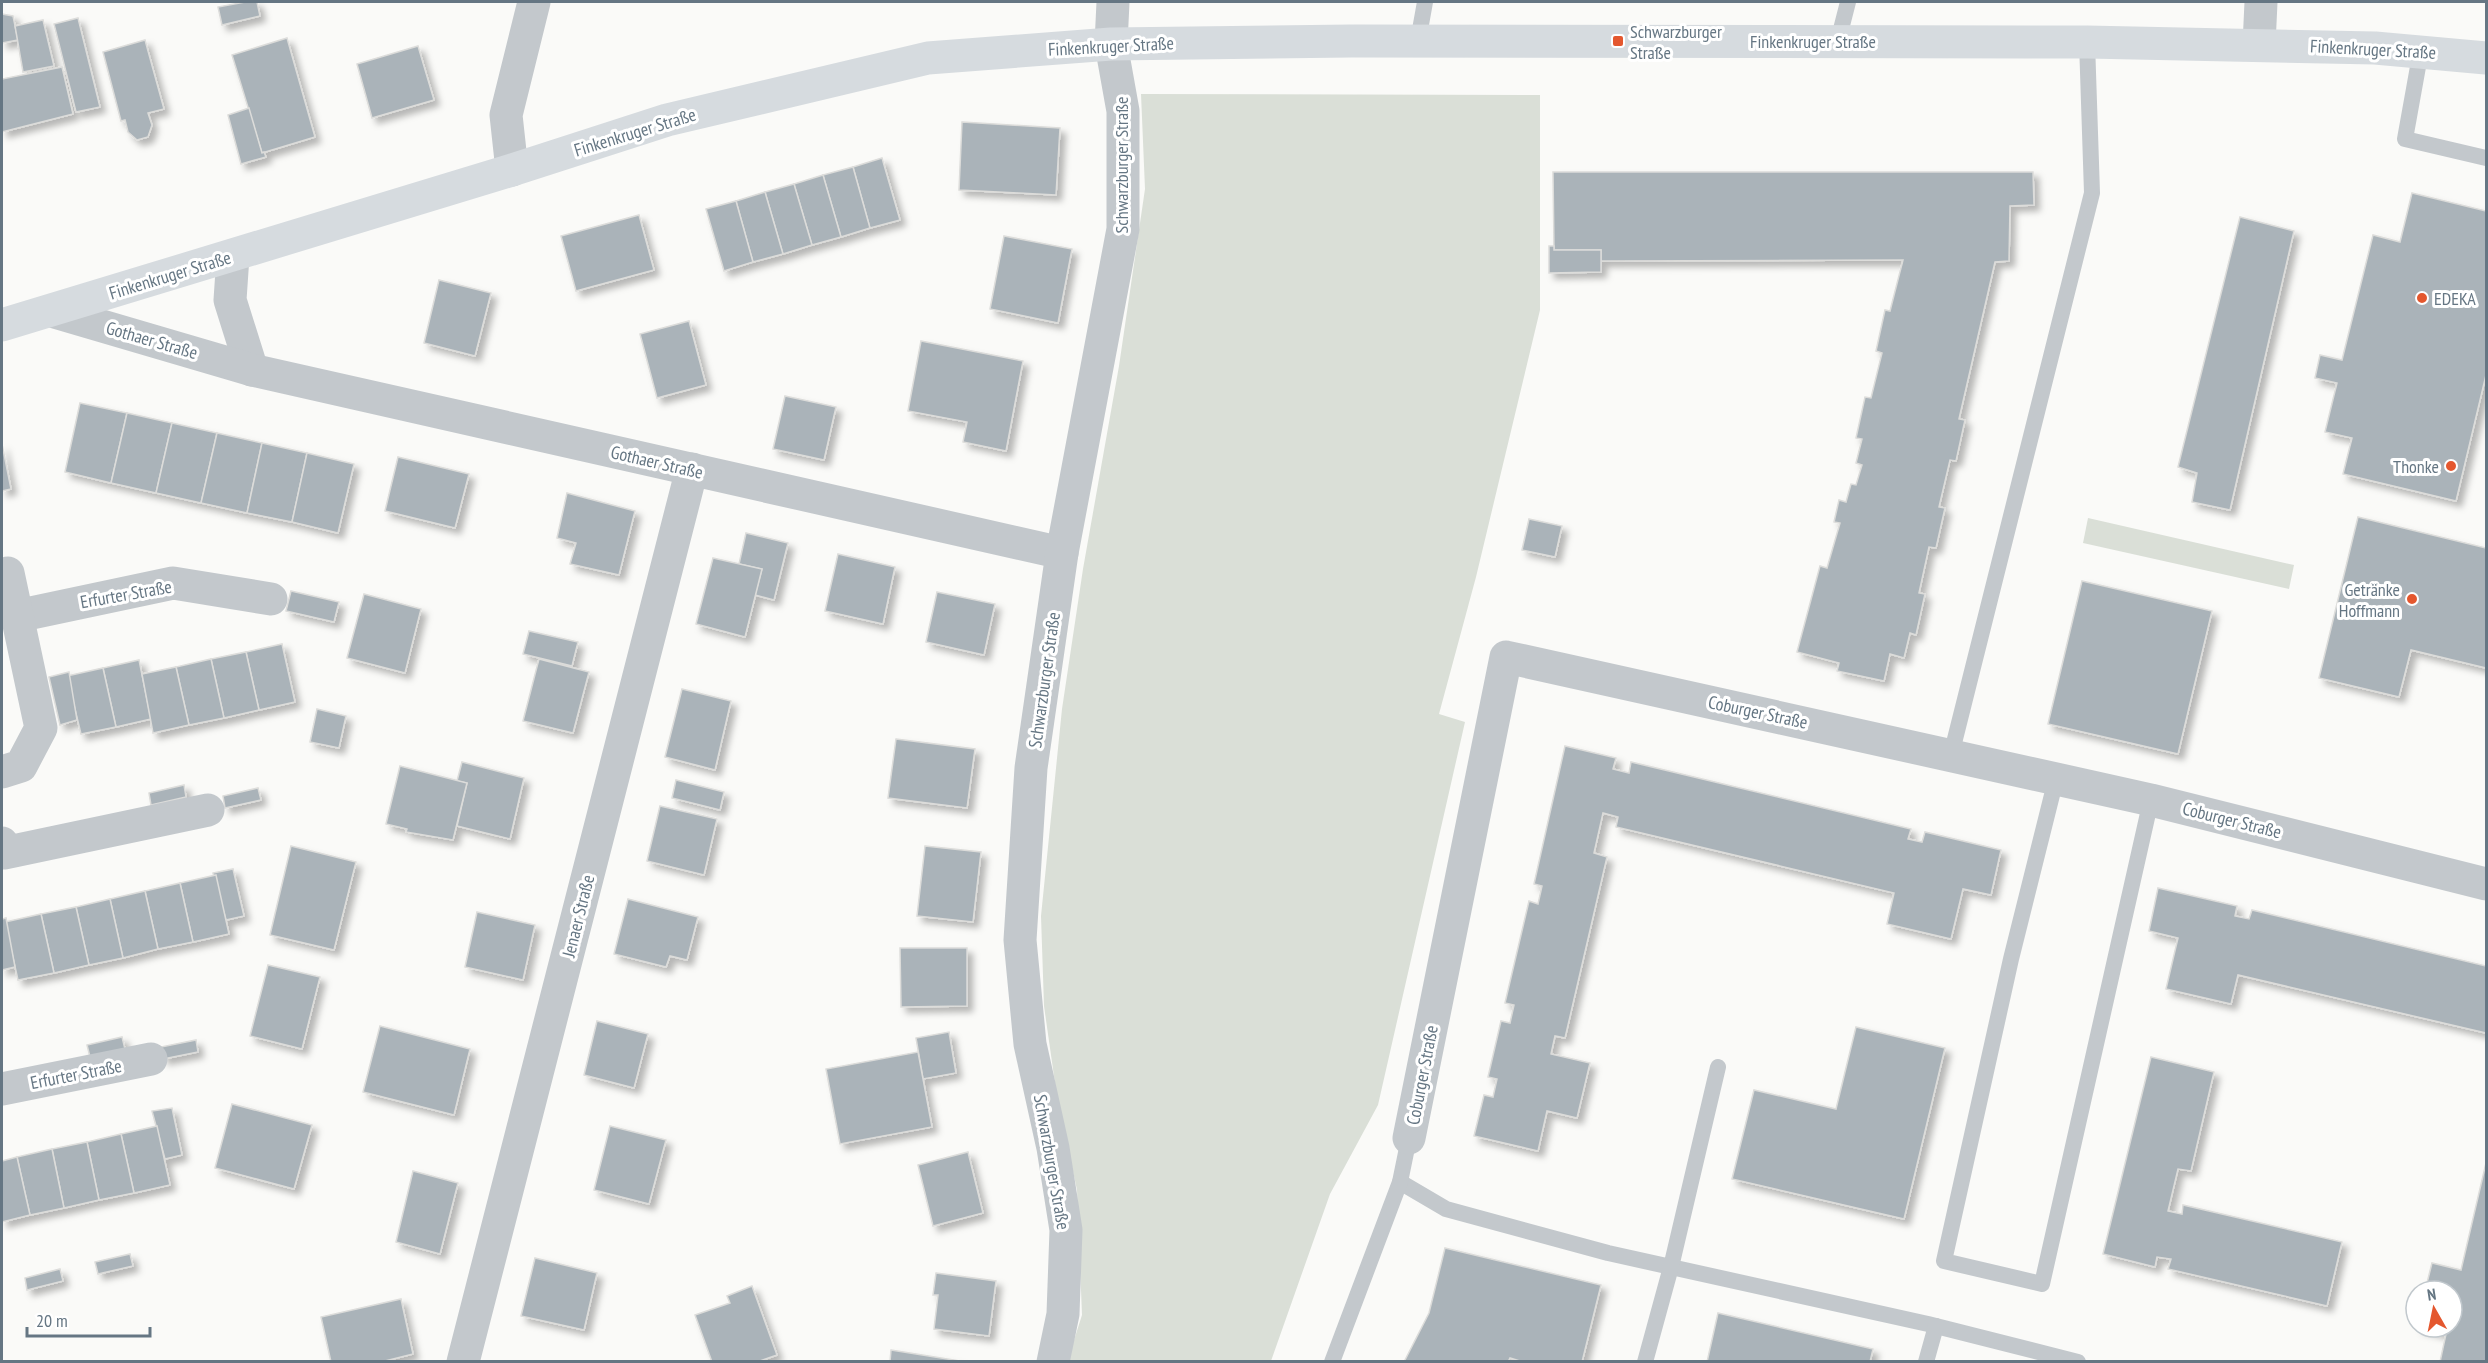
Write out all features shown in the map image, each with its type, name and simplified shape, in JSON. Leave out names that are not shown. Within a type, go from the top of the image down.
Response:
[{"type":"street","points":[[512,170],[506,115],[534,2]]},
{"type":"street","name":"Schwarzburger Straße","points":[[1053,1362],[1063,1314],[1066,1230],[1053,1148],[1030,1044],[1020,940],[1031,768],[1062,553],[1123,229],[1123,111],[1111,44],[1113,2]]},
{"type":"street","points":[[2259,45],[2261,2]]},
{"type":"street","name":"Finkenkruger Straße","points":[[2,325],[512,170],[667,120],[928,58],[1111,44],[1838,41],[2259,45],[2421,50],[2487,58]]},
{"type":"street","points":[[233,256],[230,300],[252,370]]},
{"type":"street","name":"Gothaer Straße","points":[[51,311],[252,370],[1062,553]]},
{"type":"street","name":"Jenaer Straße","points":[[463,1362],[692,469]]},
{"type":"street","points":[[2,772],[21,766],[40,728],[8,573]]},
{"type":"street","name":"Erfurter Straße","points":[[17,616],[173,583],[271,599]]},
{"type":"street","name":"Coburger Straße","points":[[1409,1138],[1506,657],[2151,800],[2487,884]]},
{"type":"street","points":[[2,843],[4,853],[208,810]]},
{"type":"street","name":"Erfurter Straße","points":[[2,1089],[151,1059]]},
{"type":"lane","points":[[1418,41],[1425,2]]},
{"type":"lane","points":[[1838,41],[1848,2]]},
{"type":"lane","points":[[1951,755],[2092,193],[2087,42]]},
{"type":"lane","points":[[2421,50],[2405,139],[2487,158]]},
{"type":"lane","points":[[2056,779],[2011,959],[1944,1261],[2042,1284],[2151,800]]},
{"type":"lane","points":[[1645,1362],[1671,1267],[1718,1067]]},
{"type":"lane","points":[[1332,1362],[1400,1182],[1409,1138]]},
{"type":"lane","points":[[1400,1182],[1446,1209],[1608,1253],[1936,1326],[2014,1354],[2078,1362]]},
{"type":"lane","points":[[1926,1362],[1936,1326]]},
{"type":"shaded area","points":[[1141,94],[1540,95],[1540,310],[1476,577],[1439,714],[1465,722],[1378,1105],[1330,1194],[1271,1361],[1067,1362],[1082,1315],[1077,1190],[1057,1097],[1044,1006],[1041,916],[1062,709],[1083,569],[1119,366],[1145,189]]},
{"type":"shaded area","points":[[2088,518],[2294,565],[2289,589],[2083,543]]},
{"type":"building","points":[[257,2],[260,16],[222,25],[218,7]]},
{"type":"building","points":[[2,14],[13,16],[18,40],[2,43]]},
{"type":"building","points":[[78,18],[100,107],[76,112],[54,24]]},
{"type":"building","points":[[43,20],[54,66],[23,72],[15,26]]},
{"type":"building","points":[[287,38],[315,137],[262,153],[232,55]]},
{"type":"building","points":[[145,40],[164,109],[148,113],[152,125],[148,137],[137,140],[128,132],[125,120],[121,121],[103,52]]},
{"type":"building","points":[[418,46],[434,100],[372,118],[357,64]]},
{"type":"building","points":[[62,67],[73,114],[2,132],[2,79]]},
{"type":"building","points":[[249,108],[262,153],[264,152],[266,157],[241,164],[228,115]]},
{"type":"building","points":[[962,122],[1060,128],[1056,195],[959,190]]},
{"type":"building","points":[[882,158],[900,220],[870,228],[853,167]]},
{"type":"building","points":[[853,167],[870,228],[841,237],[823,175]]},
{"type":"building","points":[[1553,172],[2033,172],[2034,205],[2010,206],[2009,261],[1995,262],[1959,419],[1965,420],[1956,461],[1950,460],[1939,507],[1945,508],[1936,548],[1929,547],[1919,593],[1925,594],[1916,635],[1910,633],[1904,658],[1890,654],[1884,681],[1837,671],[1839,663],[1797,652],[1820,566],[1827,568],[1840,523],[1834,522],[1839,500],[1846,502],[1851,484],[1856,485],[1862,465],[1856,463],[1862,439],[1856,438],[1865,397],[1871,398],[1882,353],[1876,351],[1885,310],[1890,311],[1903,260],[1601,261],[1601,250],[1554,250]]},
{"type":"building","points":[[823,175],[841,237],[812,245],[794,184]]},
{"type":"building","points":[[794,184],[812,245],[783,254],[765,192]]},
{"type":"building","points":[[765,192],[783,254],[753,262],[736,201]]},
{"type":"building","name":"EDEKA","points":[[2412,193],[2486,211],[2486,375],[2456,501],[2343,474],[2352,438],[2325,432],[2337,383],[2315,378],[2320,355],[2342,360],[2373,235],[2400,242]]},
{"type":"building","points":[[736,201],[753,262],[724,271],[706,209]]},
{"type":"building","points":[[639,215],[654,270],[576,291],[561,236]]},
{"type":"building","points":[[2240,217],[2294,231],[2230,510],[2192,502],[2197,473],[2178,467]]},
{"type":"building","points":[[1004,236],[1072,249],[1058,323],[990,309]]},
{"type":"building","points":[[1549,246],[1554,246],[1554,250],[1601,250],[1601,272],[1549,273]]},
{"type":"building","points":[[439,280],[491,293],[475,356],[424,343]]},
{"type":"building","points":[[689,321],[706,385],[657,398],[640,334]]},
{"type":"building","points":[[921,341],[1023,361],[1006,451],[963,442],[967,422],[908,411]]},
{"type":"building","points":[[785,396],[836,407],[824,460],[773,449]]},
{"type":"building","points":[[80,403],[127,413],[111,483],[65,472]]},
{"type":"building","points":[[127,413],[172,423],[156,493],[111,483]]},
{"type":"building","points":[[172,423],[217,433],[201,503],[156,493]]},
{"type":"building","points":[[217,433],[262,443],[247,513],[201,503]]},
{"type":"building","points":[[262,443],[307,453],[292,522],[247,513]]},
{"type":"building","points":[[2,444],[11,489],[2,491]]},
{"type":"building","points":[[307,453],[354,464],[338,533],[292,522]]},
{"type":"building","points":[[398,457],[469,474],[455,528],[385,511]]},
{"type":"building","points":[[567,493],[635,511],[619,575],[570,564],[576,543],[557,538]]},
{"type":"building","name":"Getränke Hoffmann","points":[[2358,517],[2486,548],[2486,668],[2411,650],[2399,697],[2319,678]]},
{"type":"building","points":[[1529,519],[1562,526],[1555,557],[1522,550]]},
{"type":"building","points":[[746,533],[788,543],[774,600],[755,595],[762,569],[739,564]]},
{"type":"building","points":[[838,554],[895,567],[883,624],[825,611]]},
{"type":"building","points":[[713,558],[762,569],[745,637],[696,624]]},
{"type":"building","points":[[2082,581],[2212,611],[2178,754],[2048,724]]},
{"type":"building","points":[[291,591],[339,602],[334,622],[286,611]]},
{"type":"building","points":[[937,592],[995,604],[984,655],[926,642]]},
{"type":"building","points":[[364,594],[421,609],[405,673],[347,658]]},
{"type":"building","points":[[529,631],[578,642],[572,666],[523,654]]},
{"type":"building","points":[[282,644],[295,702],[259,710],[246,652]]},
{"type":"building","points":[[246,652],[259,710],[224,718],[211,659]]},
{"type":"building","points":[[211,659],[224,718],[189,725],[176,667]]},
{"type":"building","points":[[539,659],[589,672],[573,733],[523,721]]},
{"type":"building","points":[[139,660],[151,719],[116,727],[103,668]]},
{"type":"building","points":[[176,667],[189,725],[153,733],[142,674]]},
{"type":"building","points":[[103,668],[116,727],[81,734],[67,676]]},
{"type":"building","points":[[69,672],[77,720],[60,725],[49,677]]},
{"type":"building","points":[[682,689],[731,701],[715,770],[665,757]]},
{"type":"building","points":[[317,709],[346,716],[339,748],[310,742]]},
{"type":"building","points":[[896,739],[975,749],[967,808],[888,798]]},
{"type":"building","points":[[1565,746],[1616,758],[1613,769],[1629,773],[1631,762],[1911,829],[1908,839],[1922,842],[1925,832],[2001,850],[1991,895],[1963,889],[1951,939],[1887,924],[1894,893],[1616,827],[1618,817],[1603,813],[1594,853],[1607,857],[1565,1038],[1555,1036],[1551,1054],[1590,1063],[1577,1118],[1547,1111],[1538,1151],[1474,1136],[1484,1095],[1493,1097],[1497,1079],[1488,1077],[1501,1021],[1510,1023],[1514,1005],[1505,1003],[1529,901],[1538,904],[1542,886],[1534,884]]},
{"type":"building","points":[[462,762],[524,778],[510,839],[457,826],[467,783],[457,781]]},
{"type":"building","points":[[400,766],[467,783],[453,840],[406,832],[407,829],[386,824]]},
{"type":"building","points":[[676,780],[724,792],[720,810],[672,798]]},
{"type":"building","points":[[184,785],[186,797],[151,805],[149,793]]},
{"type":"building","points":[[258,788],[261,800],[225,808],[223,796]]},
{"type":"building","points":[[660,806],[717,819],[704,875],[647,861]]},
{"type":"building","points":[[291,846],[356,862],[334,950],[270,935]]},
{"type":"building","points":[[925,846],[981,852],[973,922],[917,916]]},
{"type":"building","points":[[233,869],[244,916],[226,920],[213,873]]},
{"type":"building","points":[[216,875],[229,934],[193,942],[180,883]]},
{"type":"building","points":[[180,883],[193,942],[158,949],[145,891]]},
{"type":"building","points":[[2158,888],[2237,906],[2235,916],[2249,919],[2252,910],[2486,966],[2486,1033],[2238,975],[2231,1004],[2166,989],[2178,938],[2149,931]]},
{"type":"building","points":[[145,891],[158,949],[123,958],[110,899]]},
{"type":"building","points":[[110,899],[123,958],[89,965],[76,907]]},
{"type":"building","points":[[628,899],[698,917],[687,960],[670,956],[666,967],[614,954]]},
{"type":"building","points":[[76,907],[89,965],[54,973],[41,914]]},
{"type":"building","points":[[477,912],[535,925],[523,980],[465,967]]},
{"type":"building","points":[[41,914],[54,973],[18,980],[5,922]]},
{"type":"building","points":[[6,918],[15,967],[2,970],[2,919]]},
{"type":"building","points":[[900,948],[967,948],[967,1006],[901,1007]]},
{"type":"building","points":[[268,965],[320,977],[302,1049],[250,1036]]},
{"type":"building","points":[[597,1021],[648,1034],[634,1088],[584,1075]]},
{"type":"building","points":[[380,1026],[470,1049],[454,1115],[363,1092]]},
{"type":"building","points":[[1856,1027],[1945,1048],[1904,1219],[1732,1179],[1754,1090],[1836,1109]]},
{"type":"building","points":[[949,1032],[956,1073],[923,1079],[916,1038]]},
{"type":"building","points":[[122,1037],[125,1049],[90,1057],[87,1045]]},
{"type":"building","points":[[196,1040],[198,1052],[163,1059],[161,1047]]},
{"type":"building","points":[[918,1052],[932,1127],[840,1144],[826,1069]]},
{"type":"building","points":[[2151,1057],[2214,1072],[2191,1171],[2178,1169],[2168,1211],[2182,1214],[2183,1205],[2342,1242],[2327,1306],[2168,1269],[2171,1259],[2157,1257],[2155,1267],[2103,1254]]},
{"type":"building","points":[[232,1104],[312,1125],[294,1189],[215,1168]]},
{"type":"building","points":[[172,1108],[182,1155],[165,1159],[152,1111]]},
{"type":"building","points":[[157,1126],[170,1185],[134,1193],[121,1134]]},
{"type":"building","points":[[610,1126],[666,1140],[649,1204],[594,1190]]},
{"type":"building","points":[[121,1134],[134,1193],[99,1200],[87,1142]]},
{"type":"building","points":[[87,1142],[99,1200],[64,1208],[52,1149]]},
{"type":"building","points":[[52,1149],[64,1208],[30,1215],[17,1157]]},
{"type":"building","points":[[968,1152],[983,1213],[933,1226],[918,1165]]},
{"type":"building","points":[[17,1157],[30,1215],[2,1222],[2,1161]]},
{"type":"building","points":[[2486,1163],[2486,1362],[2440,1362],[2445,1339],[2464,1339],[2464,1279],[2428,1279],[2432,1263],[2461,1270]]},
{"type":"building","points":[[413,1171],[458,1183],[440,1254],[396,1242]]},
{"type":"building","points":[[1445,1248],[1601,1285],[1582,1362],[1523,1362],[1510,1358],[1508,1362],[1404,1362],[1429,1313]]},
{"type":"building","points":[[130,1254],[133,1266],[98,1274],[95,1262]]},
{"type":"building","points":[[535,1258],[597,1273],[584,1330],[521,1316]]},
{"type":"building","points":[[60,1269],[63,1281],[27,1290],[25,1278]]},
{"type":"building","points":[[936,1273],[996,1281],[989,1336],[934,1329],[938,1295],[933,1295]]},
{"type":"building","points":[[752,1286],[777,1355],[757,1362],[712,1362],[695,1315],[730,1303],[727,1296]]},
{"type":"building","points":[[401,1299],[413,1354],[381,1362],[331,1362],[321,1317]]},
{"type":"building","points":[[1718,1313],[1873,1349],[1870,1362],[1707,1362]]},
{"type":"building","points":[[891,1350],[960,1361],[890,1362]]},
{"type":"place","name":"Schwarzburger Straße","points":[[1618,41]]},
{"type":"place","name":"EDEKA","points":[[2422,298]]},
{"type":"place","name":"Thonke","points":[[2451,466]]},
{"type":"place","name":"Getränke Hoffmann","points":[[2412,599]]}]
